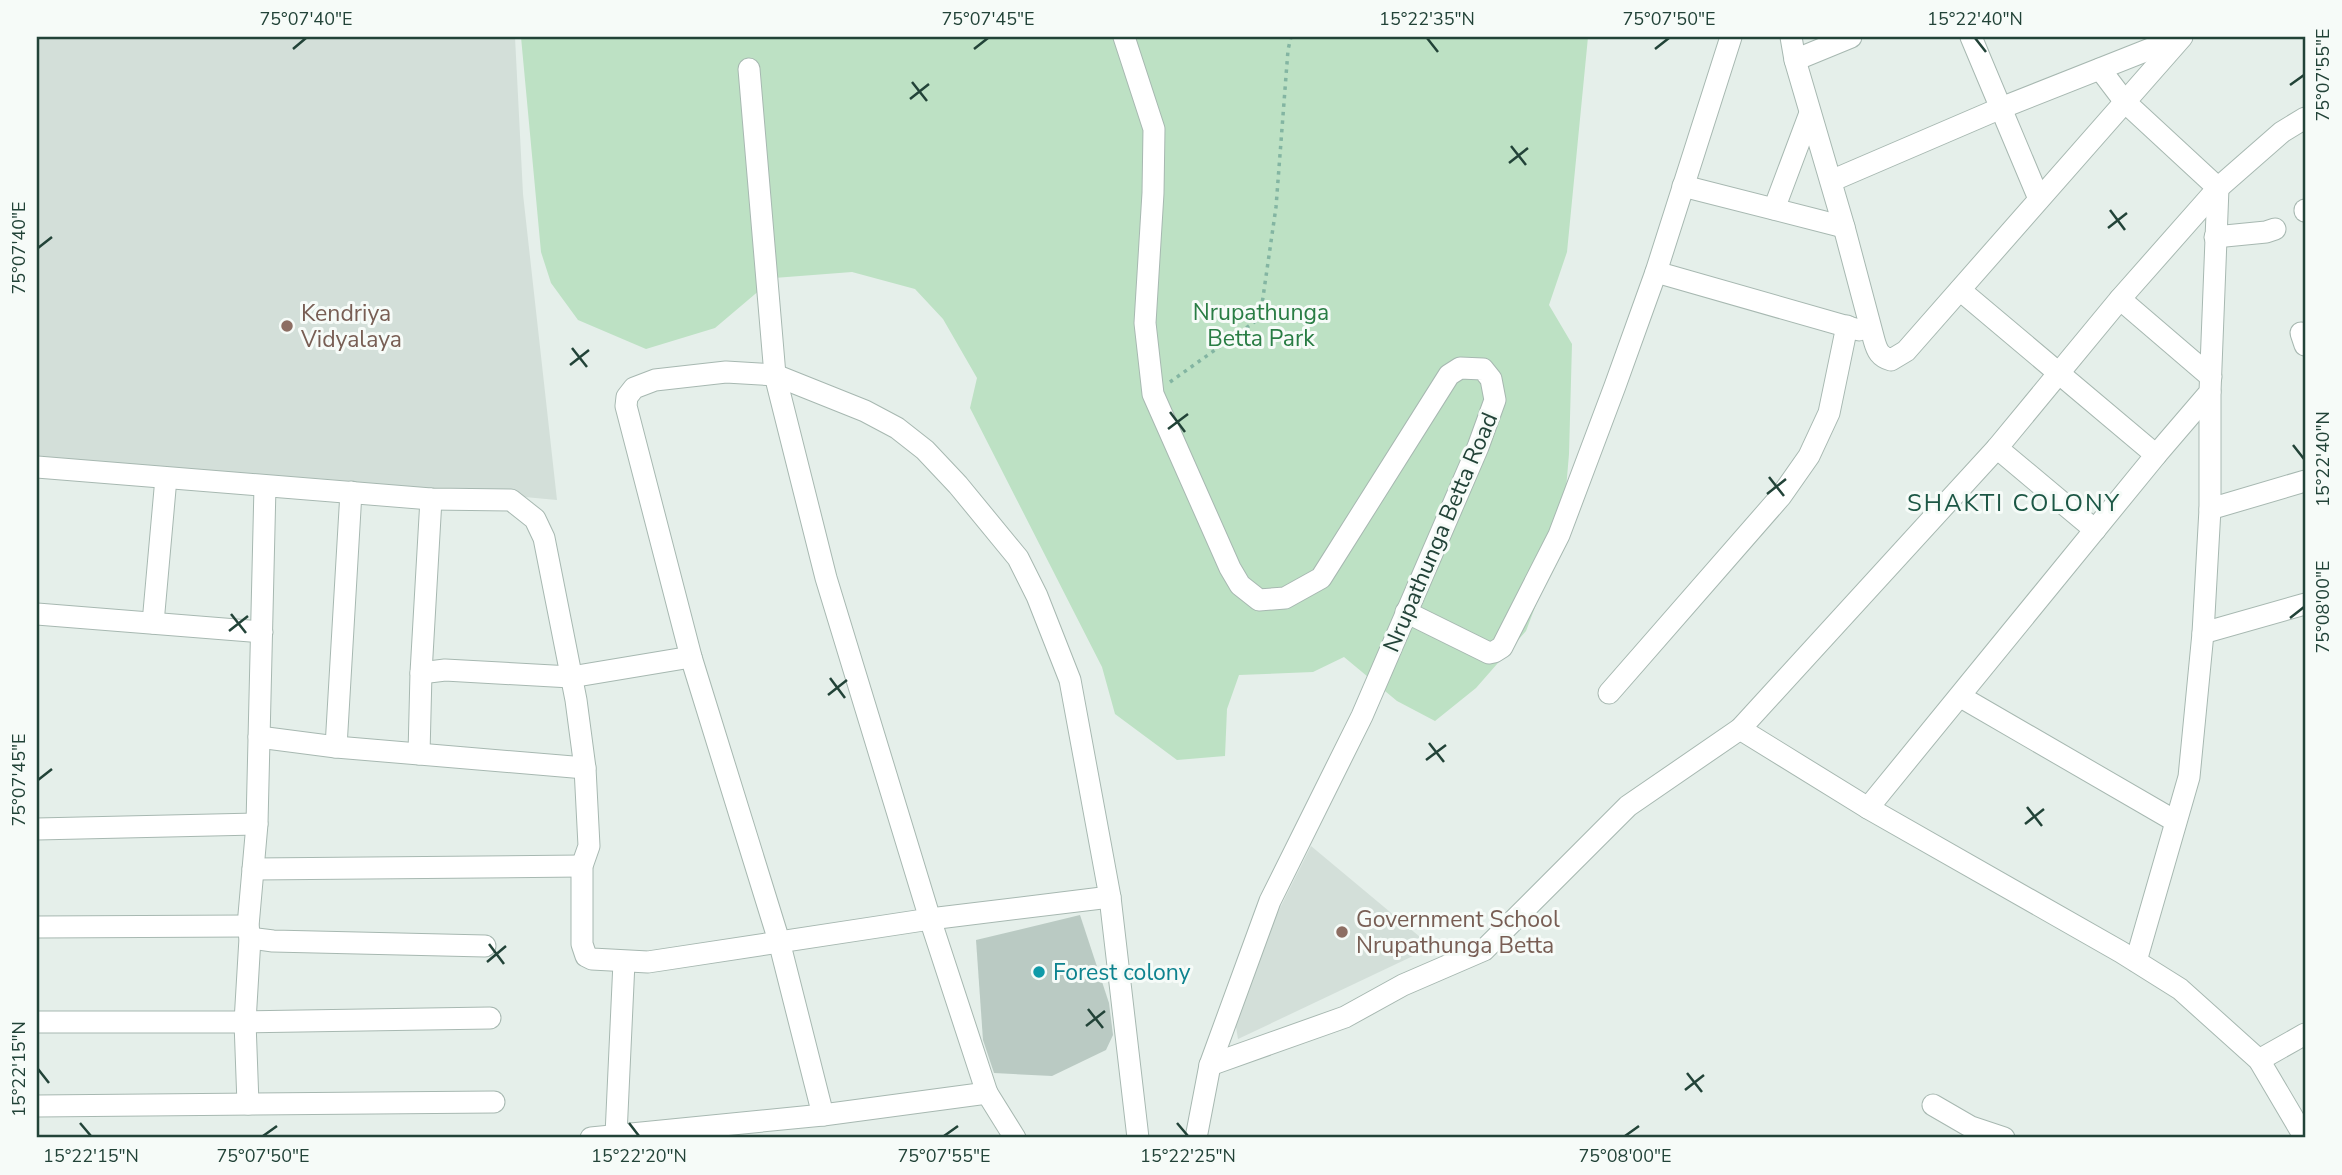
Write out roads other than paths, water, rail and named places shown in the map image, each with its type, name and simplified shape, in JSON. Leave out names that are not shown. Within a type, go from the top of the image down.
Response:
[{"type":"street","name":"Nrupathunga Betta Road","points":[[1124,37],[1154,129],[1145,323],[1153,394],[1240,585],[1259,600],[1285,598],[1321,578],[1448,375],[1460,368],[1483,369],[1491,379],[1495,400],[1464,485],[1362,716],[1270,901],[1210,1065],[1196,1138]]},
{"type":"street","points":[[1406,612],[1489,653],[1502,647],[1559,535],[1656,272],[1731,37]]},
{"type":"street","points":[[1791,37],[1795,60],[1877,351],[1883,358],[1896,359],[1906,351],[2182,37]]},
{"type":"street","points":[[1795,60],[1851,37]]},
{"type":"street","points":[[1971,37],[2039,199]]},
{"type":"street","points":[[1831,181],[2001,108],[2182,37]]},
{"type":"street","points":[[749,69],[775,375],[826,578],[930,919],[987,1093],[1015,1138]]},
{"type":"street","points":[[2100,69],[2125,102],[2218,188]]},
{"type":"street","points":[[1774,209],[1810,113]]},
{"type":"street","points":[[1210,1065],[1345,1017],[1402,985],[1484,950],[1628,806],[1740,729],[1997,448],[2120,299],[2218,188],[2282,132],[2305,118]]},
{"type":"street","points":[[1683,186],[1844,227]]},
{"type":"street","points":[[2136,961],[2189,777],[2203,633],[2210,509],[2218,188]]},
{"type":"street","points":[[2215,237],[2276,229]]},
{"type":"street","points":[[1656,272],[1872,334]]},
{"type":"street","points":[[1959,290],[2156,455]]},
{"type":"street","points":[[2120,299],[2211,385]]},
{"type":"street","points":[[1609,693],[1782,496],[1809,456],[1829,413],[1847,326]]},
{"type":"street","points":[[823,1115],[779,941],[691,657],[626,405],[634,388],[655,380],[726,372],[775,375],[865,411],[897,428],[925,450],[958,485],[1018,558],[1037,596],[1070,680],[1110,897],[1138,1138]]},
{"type":"street","points":[[1868,808],[2211,385]]},
{"type":"street","points":[[1997,448],[2095,530]]},
{"type":"street","points":[[37,467],[431,499],[511,500],[535,519],[544,538],[571,677],[585,768],[589,846],[582,866],[583,950],[586,956],[592,959],[649,962],[930,919],[1110,897]]},
{"type":"street","points":[[153,623],[166,478]]},
{"type":"street","points":[[2210,509],[2305,481]]},
{"type":"street","points":[[248,1104],[245,1022],[257,824],[265,486]]},
{"type":"street","points":[[336,747],[351,492]]},
{"type":"street","points":[[419,754],[431,499]]},
{"type":"street","points":[[2203,633],[2305,604]]},
{"type":"street","points":[[37,614],[262,632]]},
{"type":"street","points":[[421,673],[445,670],[571,677],[691,657]]},
{"type":"street","points":[[1961,696],[2175,821]]},
{"type":"street","points":[[1740,729],[1868,808],[2136,961],[2180,989],[2259,1060],[2305,1138]]},
{"type":"street","points":[[259,737],[336,747],[585,768]]},
{"type":"street","points":[[37,829],[257,824]]},
{"type":"street","points":[[253,869],[582,866]]},
{"type":"street","points":[[37,927],[249,932],[273,941],[485,946]]},
{"type":"street","points":[[616,1135],[624,962]]},
{"type":"street","points":[[37,1022],[490,1018]]},
{"type":"street","points":[[2259,1060],[2305,1034]]},
{"type":"street","points":[[591,1138],[823,1115],[987,1093]]},
{"type":"street","points":[[37,1105],[494,1102]]},
{"type":"street","points":[[1933,1105],[1970,1126],[2004,1138]]},
{"type":"place","name":"Kendriya Vidyalaya","points":[[287,326]]},
{"type":"place","name":"Government School Nrupathunga Betta","points":[[1342,932]]},
{"type":"place","name":"Forest colony","points":[[1039,972]]},
{"type":"district","name":"SHAKTI COLONY","points":[[2014,503]]},
{"type":"park label","name":"Nrupathunga Betta Park","points":[[1261,325]]}]
